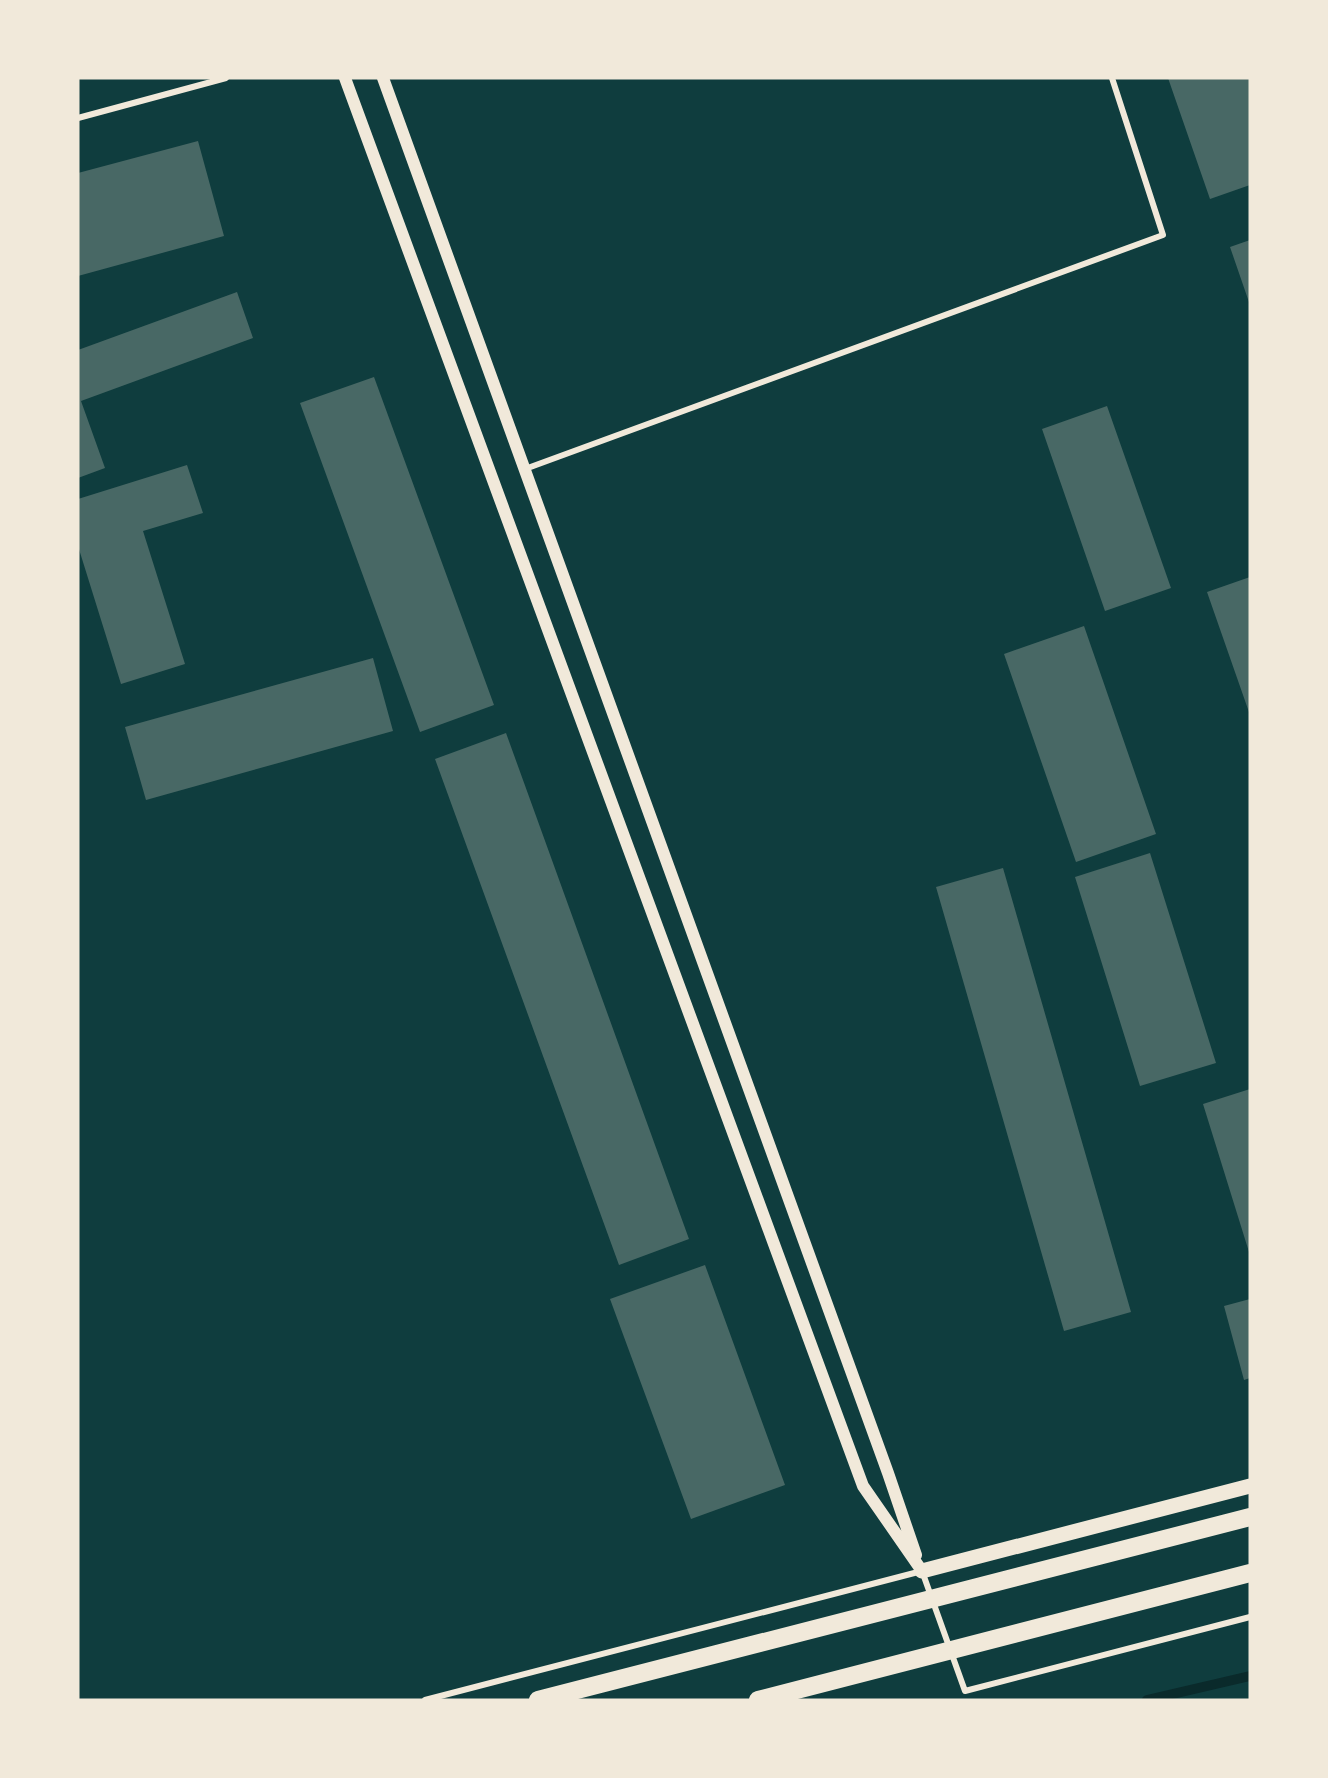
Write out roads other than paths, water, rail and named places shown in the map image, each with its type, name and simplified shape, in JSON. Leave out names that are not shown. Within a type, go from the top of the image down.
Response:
[{"type":"highway","points":[[538,1700],[1250,1517]]},
{"type":"highway","points":[[758,1700],[1250,1573]]},
{"type":"main road","points":[[345,78],[863,1486],[922,1571]]},
{"type":"main road","points":[[383,78],[922,1571]]},
{"type":"main road","points":[[922,1571],[1250,1486]]},
{"type":"street","points":[[78,118],[226,78]]},
{"type":"street","points":[[524,469],[1163,235],[1112,78]]},
{"type":"street","points":[[425,1700],[922,1571],[965,1691],[1250,1617]]},
{"type":"waterway","points":[[1147,1700],[1250,1676]]}]
